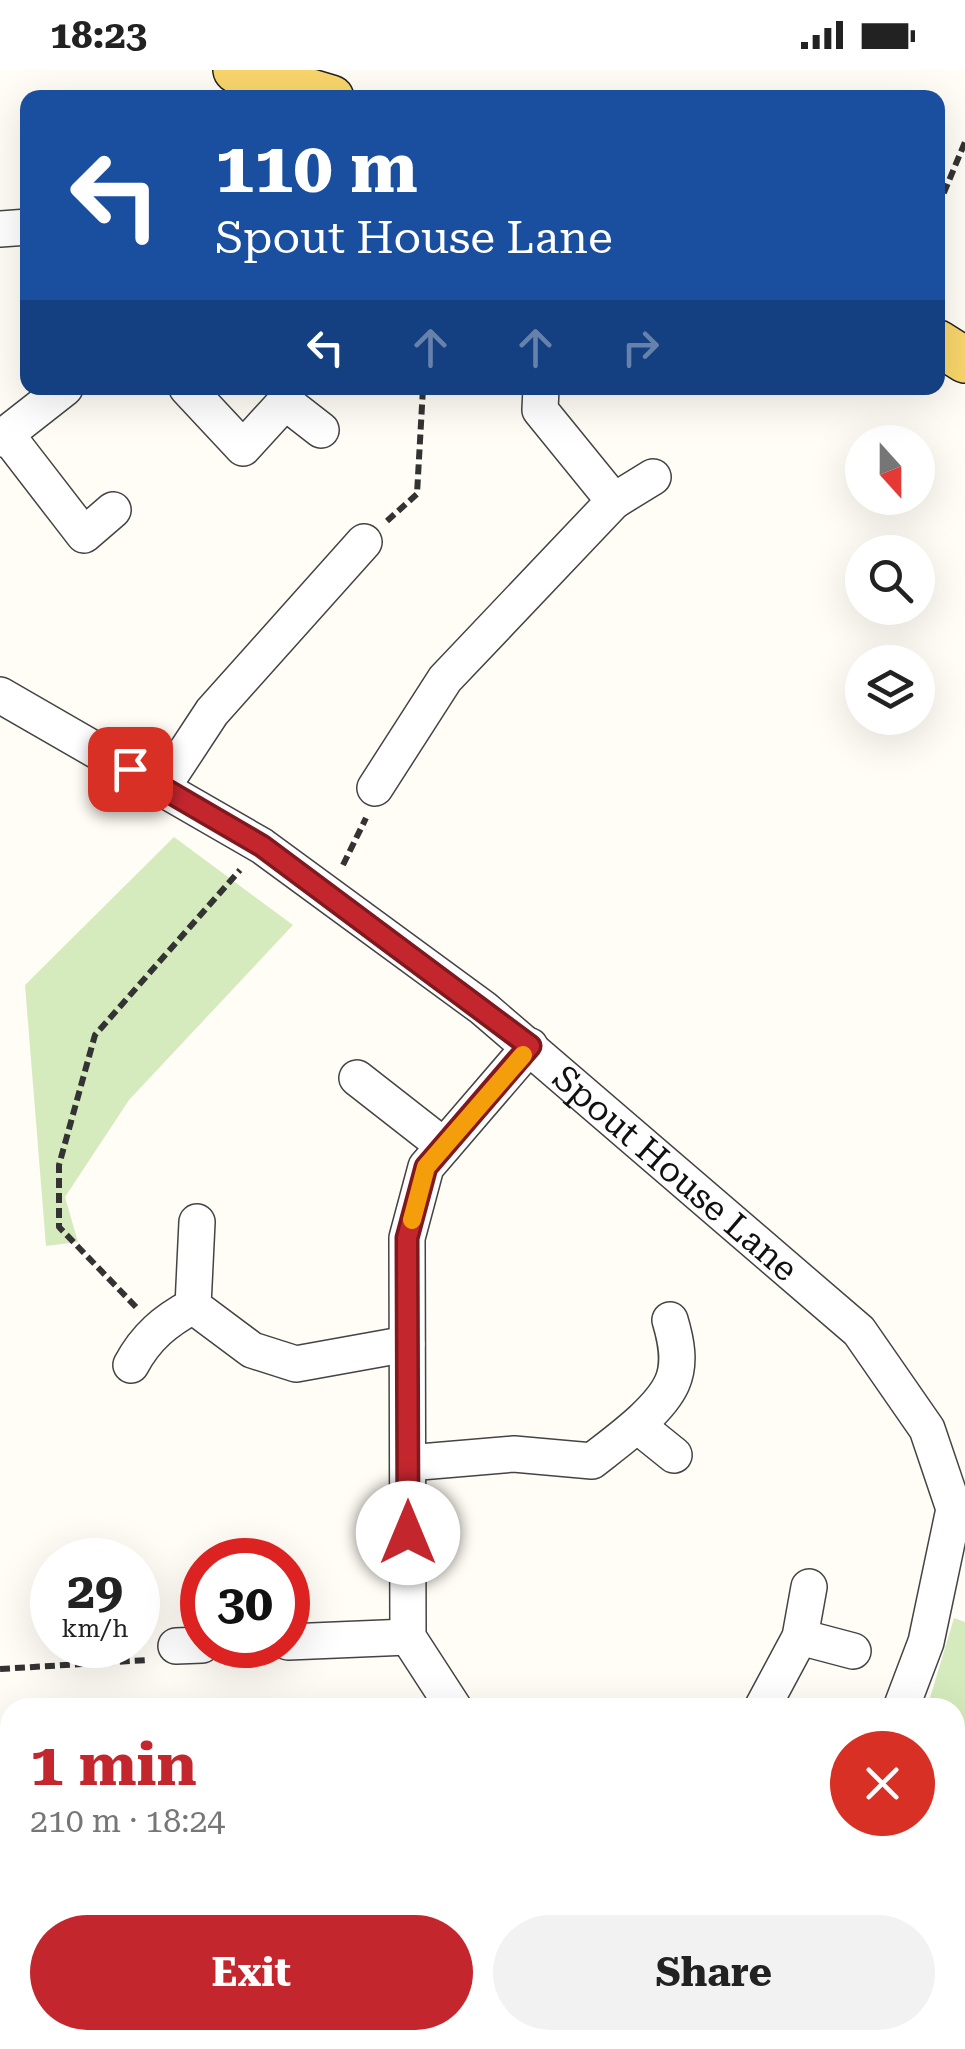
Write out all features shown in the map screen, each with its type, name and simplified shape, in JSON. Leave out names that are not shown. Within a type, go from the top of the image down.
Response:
[{"type":"main road","points":[[262,79],[301,90]]},
{"type":"street","points":[[56,395],[3,436],[84,535],[113,510]]},
{"type":"street","points":[[194,395],[243,448],[285,402],[321,430]]},
{"type":"street","points":[[541,395],[540,410],[614,501]]},
{"type":"street","points":[[375,788],[445,678],[614,501],[654,477]]},
{"type":"street","points":[[162,788],[212,712],[364,542]]},
{"type":"street","name":"Spout House Lane","points":[[0,695],[262,846],[328,894],[530,1046],[859,1331],[927,1429],[954,1509],[952,1596],[926,1642],[905,1698]]},
{"type":"street","points":[[448,1698],[408,1637],[407,1238],[426,1167],[530,1046]]},
{"type":"street","points":[[357,1078],[444,1146]]},
{"type":"street","points":[[193,1306],[197,1222]]},
{"type":"street","points":[[131,1365],[142,1345],[168,1320],[193,1306]]},
{"type":"street","points":[[193,1306],[252,1350],[296,1364],[407,1344]]},
{"type":"street","points":[[408,1464],[514,1454],[592,1461],[638,1426],[672,1383],[678,1348],[670,1320]]},
{"type":"street","points":[[638,1426],[674,1455]]},
{"type":"street","points":[[767,1698],[800,1637],[809,1588]]},
{"type":"street","points":[[310,1641],[408,1637]]},
{"type":"street","points":[[800,1637],[853,1651]]},
{"type":"path","points":[[945,189],[965,142]]},
{"type":"path","points":[[364,542],[416,494],[423,395]]},
{"type":"path","points":[[328,894],[362,830],[375,788]]},
{"type":"path","points":[[158,1330],[60,1228],[59,1165],[94,1035],[262,846]]},
{"type":"path","points":[[0,1669],[167,1659],[180,1651]]},
{"type":"green space","points":[[174,837],[293,925],[129,1100],[65,1197],[78,1242],[46,1246],[25,985]]},
{"type":"green space","points":[[954,1618],[965,1622],[965,1698],[930,1698]]},
{"type":"slow traffic","points":[[412,1220],[426,1167],[523,1055]]},
{"type":"route","points":[[130,769],[262,846],[530,1046],[426,1167],[407,1238],[408,1533]]}]
